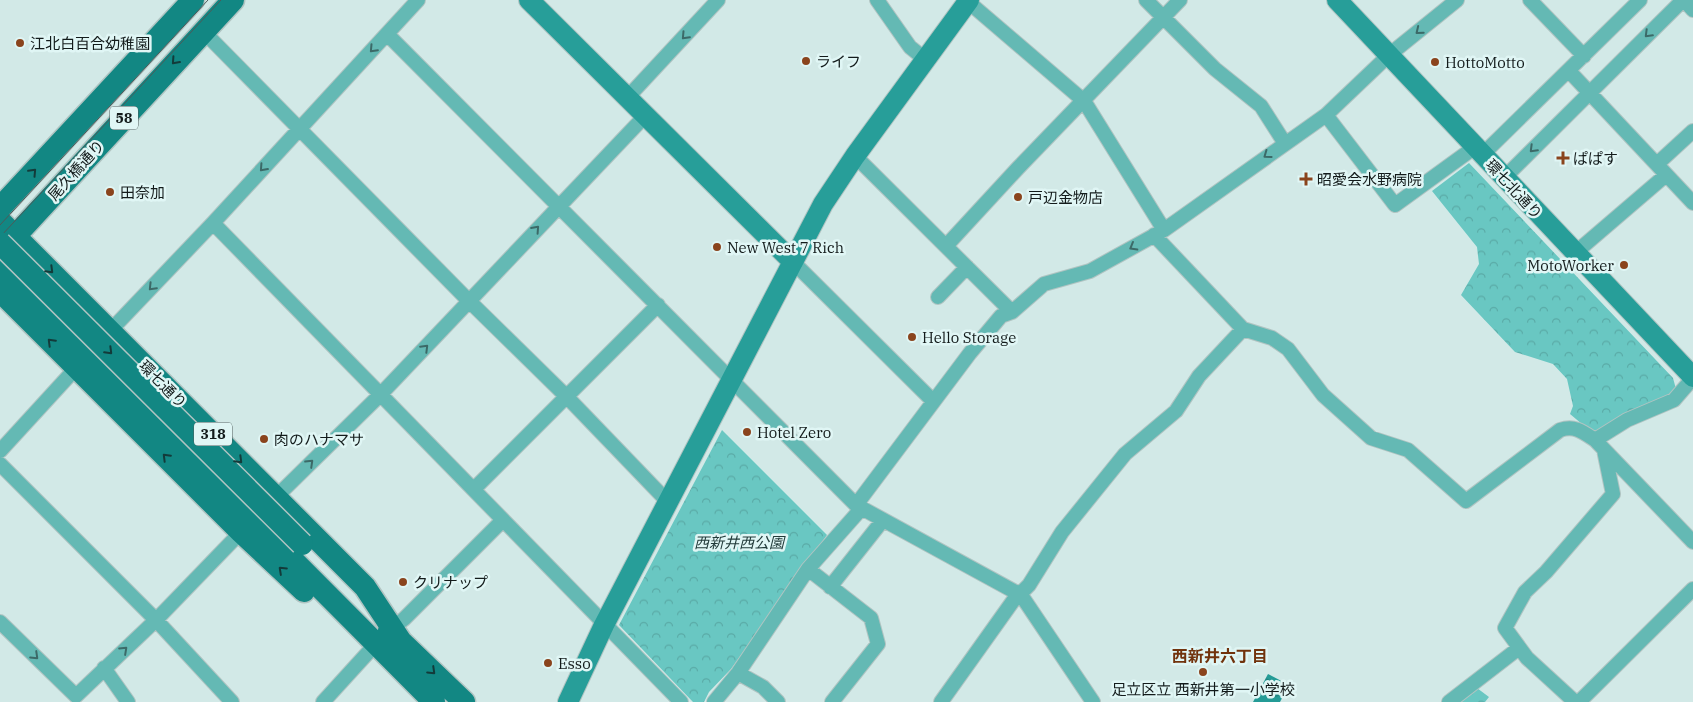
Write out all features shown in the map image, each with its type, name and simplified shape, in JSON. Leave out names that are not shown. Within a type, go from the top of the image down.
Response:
[{"type":"main road","name":"尾久橋通り","points":[[0,252],[5,233],[233,0]]},
{"type":"main road","name":"尾久橋通り","points":[[0,208],[184,3]]},
{"type":"main road","name":"環七通り","points":[[5,233],[110,330],[365,587],[389,642],[434,702]]},
{"type":"main road","name":"環七通り","points":[[5,233],[296,550]]},
{"type":"main road","name":"環七通り","points":[[0,266],[296,550],[389,642],[464,702]]},
{"type":"main road","name":"環七通り","points":[[0,290],[241,532],[336,620],[389,642]]},
{"type":"street","points":[[110,330],[213,224],[418,0]]},
{"type":"street","points":[[528,0],[933,400]]},
{"type":"street","points":[[877,0],[910,46],[926,60]]},
{"type":"street","points":[[1146,0],[1215,69],[1261,106],[1284,142]]},
{"type":"street","points":[[946,246],[1180,0]]},
{"type":"street","name":"環七北通り","points":[[1337,0],[1575,253],[1692,372]]},
{"type":"street","points":[[714,702],[738,672],[808,569],[858,507],[933,400],[1000,316],[1012,312],[1044,284],[1090,271],[1159,232],[1326,114],[1389,55],[1457,0]]},
{"type":"street","points":[[1530,0],[1584,56]]},
{"type":"street","points":[[1326,114],[1395,205],[1479,151],[1569,71],[1640,0]]},
{"type":"street","points":[[1504,178],[1684,0],[1693,10]]},
{"type":"street","points":[[568,702],[604,625],[669,504],[823,204],[855,156],[967,1],[1084,101],[1159,232],[1244,329],[1272,338],[1288,348],[1323,394],[1371,438],[1408,450],[1466,501],[1560,430],[1570,427],[1582,431],[1600,445],[1693,542]]},
{"type":"street","points":[[627,98],[712,2]]},
{"type":"street","points":[[203,31],[567,397],[669,504]]},
{"type":"street","points":[[387,34],[858,507],[1021,595],[1094,702]]},
{"type":"street","points":[[1569,71],[1693,203]]},
{"type":"street","points":[[276,497],[380,396],[645,116]]},
{"type":"street","points":[[1575,253],[1662,169],[1693,131]]},
{"type":"street","points":[[855,156],[1012,312]]},
{"type":"street","points":[[213,224],[380,396],[474,489],[604,625],[682,702]]},
{"type":"street","points":[[938,297],[967,267]]},
{"type":"street","points":[[474,489],[658,306]]},
{"type":"street","points":[[941,702],[1014,601],[1021,595],[1062,532],[1125,454],[1176,411],[1199,376],[1244,329]]},
{"type":"street","points":[[0,452],[77,367]]},
{"type":"street","points":[[1600,445],[1626,420],[1674,400],[1692,372]]},
{"type":"street","points":[[1600,445],[1613,494],[1546,572],[1525,592],[1505,628],[1519,648],[1547,678],[1577,702],[1693,588]]},
{"type":"street","points":[[0,464],[156,620],[232,702]]},
{"type":"street","points":[[323,702],[389,642],[404,619],[503,520]]},
{"type":"street","points":[[830,587],[883,520]]},
{"type":"street","points":[[1,625],[76,696],[156,620],[241,532]]},
{"type":"street","points":[[808,569],[871,618],[878,644],[832,702]]},
{"type":"street","points":[[1449,702],[1519,648]]},
{"type":"street","points":[[104,668],[128,702]]},
{"type":"street","points":[[738,672],[763,687],[778,702]]},
{"type":"green space","points":[[1469,163],[1673,378],[1676,389],[1656,405],[1595,435],[1570,414],[1573,406],[1567,379],[1553,364],[1515,352],[1461,295],[1479,264],[1477,247],[1432,191]]},
{"type":"green space","name":"西新井西公園","points":[[722,430],[827,535],[731,669],[709,692],[704,702],[693,702],[619,625]]},
{"type":"green space","points":[[1477,688],[1489,697],[1485,702],[1461,702]]},
{"type":"water","points":[[1268,674],[1289,685],[1280,702],[1253,702]]},
{"type":"tram line","points":[[0,225],[208,0]]},
{"type":"tram line","points":[[0,237],[221,0]]},
{"type":"place","name":"江北白百合幼稚園","points":[[20,43]]},
{"type":"place","name":"ライフ","points":[[806,61]]},
{"type":"place","name":"HottoMotto","points":[[1435,62]]},
{"type":"place","name":"ぱぱす","points":[[1563,158]]},
{"type":"place","name":"昭愛会水野病院","points":[[1306,179]]},
{"type":"place","name":"田奈加","points":[[110,192]]},
{"type":"place","name":"戸辺金物店","points":[[1018,197]]},
{"type":"place","name":"New West 7 Rich","points":[[717,247]]},
{"type":"place","name":"MotoWorker","points":[[1624,265]]},
{"type":"place","name":"Hello Storage","points":[[912,337]]},
{"type":"place","name":"Hotel Zero","points":[[747,432]]},
{"type":"place","name":"肉のハナマサ","points":[[264,439]]},
{"type":"place","name":"クリナップ","points":[[403,582]]},
{"type":"place","name":"Esso","points":[[548,663]]},
{"type":"place","name":"足立区立 西新井第一小学校","points":[[1203,672]]},
{"type":"district","name":"西新井六丁目","points":[[1220,656]]}]
